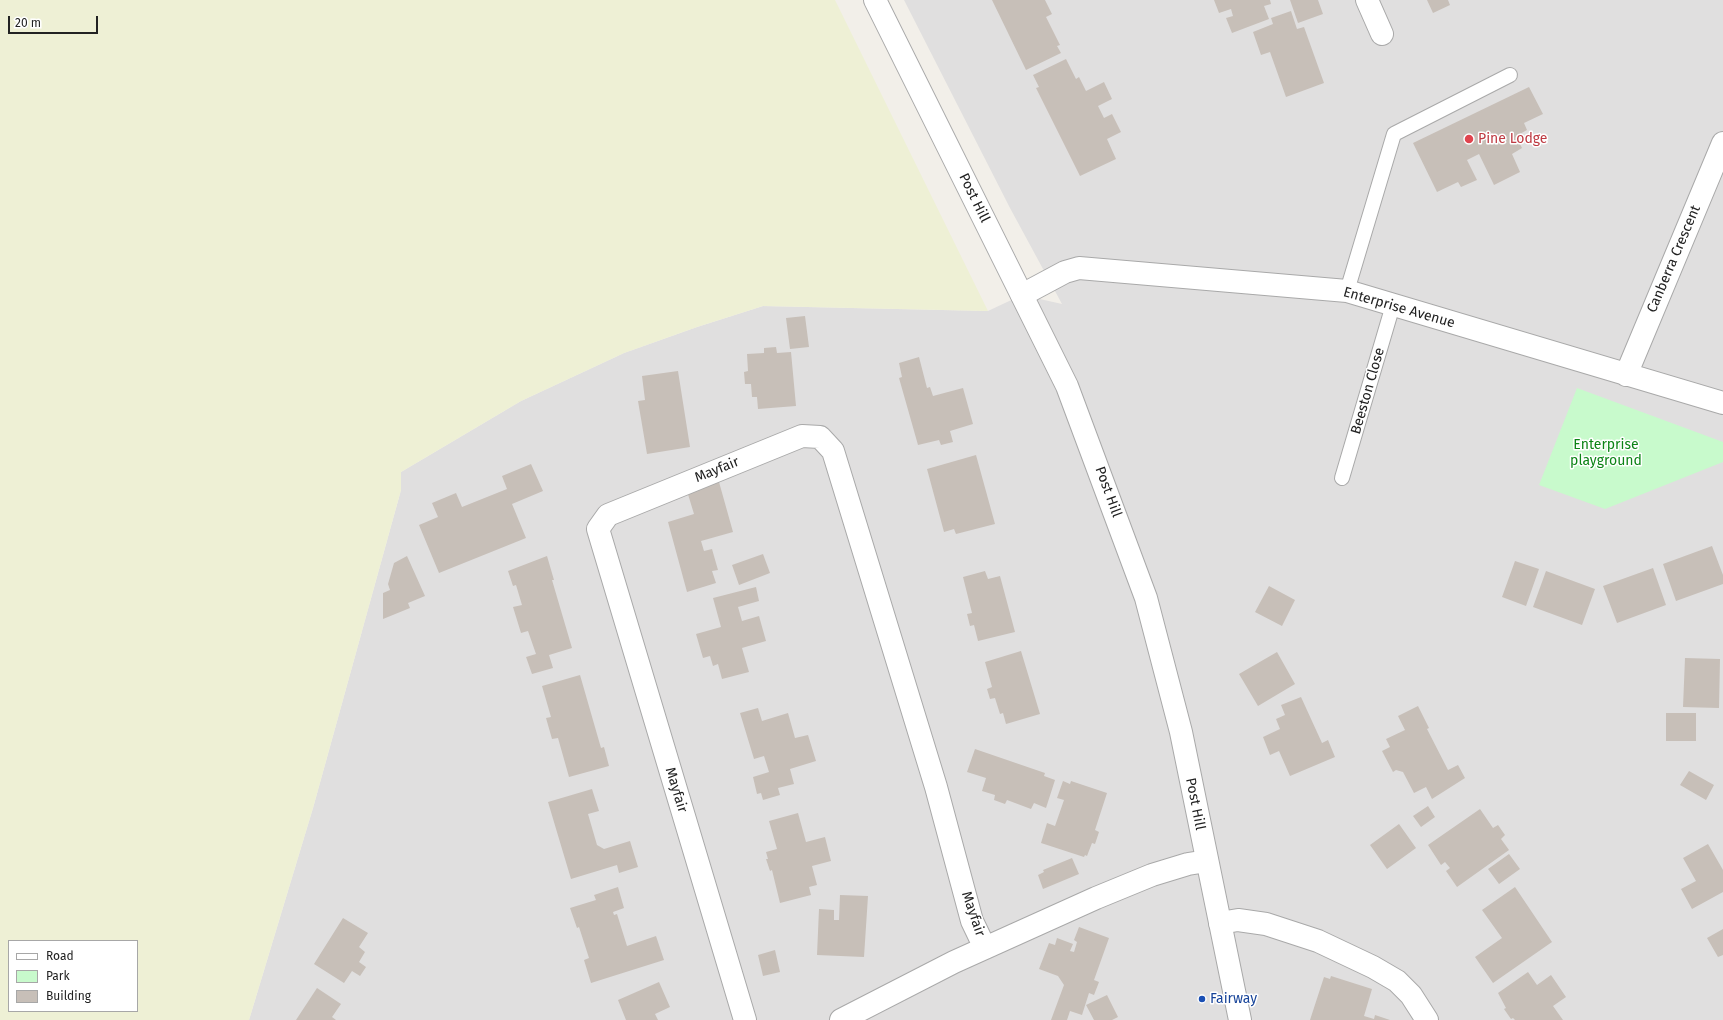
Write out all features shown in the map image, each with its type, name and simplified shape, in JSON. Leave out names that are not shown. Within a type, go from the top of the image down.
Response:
[{"type":"street","name":"Post Hill","points":[[875,0],[1067,386],[1146,598],[1181,732],[1240,1020]]},
{"type":"street","points":[[1367,0],[1382,34]]},
{"type":"street","name":"Canberra Crescent","points":[[1626,375],[1723,143]]},
{"type":"street","name":"Enterprise Avenue","points":[[1022,295],[1065,272],[1079,268],[1106,269],[1347,291],[1723,403]]},
{"type":"street","name":"Mayfair","points":[[745,1020],[598,529],[608,515],[802,436],[820,437],[833,451],[934,779],[972,921],[985,948]]},
{"type":"street","name":"Mayfair","points":[[841,1020],[985,948],[1096,898],[1152,875],[1188,864],[1207,861]]},
{"type":"street","points":[[1220,923],[1238,920],[1266,924],[1318,941],[1373,966],[1397,981],[1411,995],[1427,1020]]},
{"type":"lane","points":[[1347,291],[1394,134],[1510,76]]},
{"type":"lane","name":"Beeston Close","points":[[1342,478],[1393,305]]},
{"type":"shaded area","points":[[904,0],[1723,0],[1723,1020],[249,1020],[313,808],[401,490],[401,472],[521,401],[624,353],[697,327],[763,306],[988,311],[1022,295],[1062,304],[1010,208]]},
{"type":"green space","points":[[0,0],[835,0],[988,311],[763,306],[697,327],[624,353],[521,401],[401,472],[401,490],[313,808],[249,1020],[0,1020]]},
{"type":"green space","name":"Enterprise playground","points":[[1577,388],[1723,442],[1723,462],[1605,509],[1539,485]]},
{"type":"building","points":[[992,0],[1045,0],[1052,14],[1046,17],[1060,45],[1057,46],[1061,53],[1026,70]]},
{"type":"building","points":[[1214,0],[1270,0],[1271,4],[1264,6],[1269,19],[1232,33],[1226,18],[1233,16],[1231,9],[1219,13]]},
{"type":"building","points":[[1290,0],[1318,0],[1323,14],[1298,23]]},
{"type":"building","points":[[1427,0],[1448,0],[1450,5],[1433,13]]},
{"type":"building","points":[[1291,11],[1297,29],[1304,27],[1324,83],[1286,97],[1270,52],[1261,55],[1253,32],[1273,24],[1271,18]]},
{"type":"building","points":[[1066,59],[1076,79],[1079,77],[1086,91],[1104,82],[1112,99],[1098,106],[1104,118],[1112,114],[1121,132],[1107,139],[1116,159],[1080,176],[1036,88],[1039,87],[1033,75]]},
{"type":"building","name":"Pine Lodge","points":[[1529,87],[1543,114],[1524,123],[1527,130],[1516,136],[1522,148],[1512,154],[1520,172],[1494,185],[1479,154],[1467,160],[1477,180],[1461,187],[1458,182],[1437,192],[1413,143]]},
{"type":"building","points":[[805,316],[809,347],[790,349],[786,318]]},
{"type":"building","points":[[776,347],[777,353],[791,352],[796,406],[758,409],[757,397],[752,397],[751,384],[745,384],[744,372],[748,371],[747,354],[764,353],[764,348]]},
{"type":"building","points":[[919,357],[927,388],[930,387],[933,396],[963,388],[973,424],[950,431],[953,442],[941,445],[939,440],[918,445],[899,378],[902,377],[899,363]]},
{"type":"building","points":[[678,371],[690,447],[647,454],[638,401],[645,400],[642,376]]},
{"type":"building","points":[[976,455],[995,524],[956,534],[954,529],[944,532],[927,469]]},
{"type":"building","points":[[531,464],[543,491],[512,504],[526,538],[439,573],[419,525],[438,517],[432,503],[456,493],[462,507],[507,489],[502,476]]},
{"type":"building","points":[[719,482],[733,532],[701,541],[704,551],[712,549],[718,570],[712,571],[716,583],[687,592],[668,522],[694,514],[687,491]]},
{"type":"building","points":[[1712,546],[1723,575],[1723,584],[1676,601],[1663,564]]},
{"type":"building","points":[[763,554],[770,573],[739,585],[732,565]]},
{"type":"building","points":[[407,556],[425,596],[408,603],[410,608],[383,619],[383,593],[390,590],[388,584],[394,563]]},
{"type":"building","points":[[547,556],[554,580],[552,580],[572,648],[549,655],[553,668],[532,674],[526,657],[536,654],[528,631],[521,633],[513,607],[522,605],[516,585],[513,586],[508,571]]},
{"type":"building","points":[[1515,561],[1539,569],[1526,606],[1502,597]]},
{"type":"building","points":[[1653,568],[1666,605],[1617,623],[1603,586]]},
{"type":"building","points":[[985,571],[988,579],[1000,576],[1015,632],[978,641],[974,625],[970,626],[967,614],[972,613],[963,577]]},
{"type":"building","points":[[1546,571],[1595,589],[1582,625],[1533,607]]},
{"type":"building","points":[[1269,586],[1295,600],[1282,626],[1255,612]]},
{"type":"building","points":[[756,587],[759,601],[738,607],[742,621],[759,616],[766,641],[742,648],[749,672],[722,679],[718,664],[713,666],[710,656],[703,658],[696,634],[721,627],[713,598]]},
{"type":"building","points":[[1021,651],[1040,714],[1006,724],[1003,713],[1000,714],[995,698],[990,699],[987,689],[992,687],[985,662]]},
{"type":"building","points":[[1277,652],[1295,684],[1258,706],[1239,674]]},
{"type":"building","points":[[1685,658],[1720,659],[1719,708],[1683,707]]},
{"type":"building","points":[[580,675],[601,748],[604,747],[609,766],[569,777],[558,738],[552,739],[546,718],[551,717],[542,686]]},
{"type":"building","points":[[1301,697],[1322,743],[1328,740],[1335,757],[1290,776],[1279,751],[1270,755],[1263,737],[1280,729],[1276,719],[1285,715],[1281,705]]},
{"type":"building","points":[[1418,706],[1429,728],[1427,729],[1448,770],[1458,765],[1465,778],[1432,799],[1426,787],[1414,793],[1403,772],[1396,770],[1393,772],[1382,751],[1390,747],[1386,739],[1405,730],[1398,716]]},
{"type":"building","points":[[758,708],[762,721],[788,713],[795,738],[808,735],[816,761],[790,769],[794,784],[778,788],[780,795],[763,800],[761,793],[757,794],[753,777],[769,772],[764,756],[754,759],[740,713]]},
{"type":"building","points":[[1666,713],[1696,713],[1696,741],[1666,741]]},
{"type":"building","points":[[975,749],[1045,773],[1044,776],[1055,780],[1046,808],[1034,803],[1031,809],[1007,800],[1005,804],[994,800],[995,795],[982,791],[986,778],[967,772]]},
{"type":"building","points":[[1689,771],[1714,785],[1706,800],[1680,785]]},
{"type":"building","points":[[1063,781],[1070,784],[1071,781],[1107,793],[1095,830],[1099,832],[1095,844],[1092,843],[1087,856],[1085,855],[1084,857],[1041,843],[1047,823],[1055,826],[1064,800],[1057,798]]},
{"type":"building","points":[[592,789],[599,811],[588,814],[597,845],[604,849],[630,841],[638,867],[619,873],[617,865],[571,879],[548,802]]},
{"type":"building","points":[[1428,806],[1435,817],[1421,827],[1413,816]]},
{"type":"building","points":[[1480,809],[1493,828],[1498,825],[1505,835],[1501,839],[1509,850],[1457,887],[1446,871],[1450,868],[1445,862],[1441,865],[1428,845]]},
{"type":"building","points":[[798,813],[806,842],[825,837],[831,861],[812,866],[817,885],[809,887],[811,895],[780,903],[772,870],[770,871],[766,859],[768,859],[766,852],[777,849],[769,821]]},
{"type":"building","points":[[1399,824],[1416,848],[1387,869],[1370,845]]},
{"type":"building","points":[[1708,844],[1723,870],[1723,892],[1692,909],[1681,889],[1696,881],[1683,858]]},
{"type":"building","points":[[1509,854],[1520,869],[1499,884],[1488,869]]},
{"type":"building","points":[[1072,858],[1079,874],[1043,889],[1038,875],[1044,872],[1043,870]]},
{"type":"building","points":[[618,887],[624,908],[613,912],[614,915],[617,914],[627,946],[656,936],[664,960],[591,983],[584,960],[589,958],[579,927],[577,928],[570,908],[596,900],[594,895]]},
{"type":"building","points":[[1515,887],[1552,942],[1493,983],[1475,957],[1502,938],[1482,910]]},
{"type":"building","points":[[840,895],[868,896],[864,957],[817,955],[819,909],[834,910],[834,920],[839,920]]},
{"type":"building","points":[[343,918],[368,933],[359,947],[365,952],[359,962],[366,967],[360,976],[352,971],[344,983],[314,964]]},
{"type":"building","points":[[1079,927],[1109,938],[1094,980],[1099,982],[1094,995],[1089,993],[1082,1015],[1070,1011],[1067,1020],[1051,1020],[1064,985],[1058,976],[1039,969],[1049,943],[1055,945],[1057,938],[1073,944],[1070,951],[1074,952],[1077,942],[1074,940]]},
{"type":"building","points":[[1723,929],[1723,955],[1718,957],[1707,938]]},
{"type":"building","points":[[775,950],[780,972],[763,976],[758,955]]},
{"type":"building","points":[[1528,972],[1537,985],[1551,975],[1566,997],[1553,1006],[1563,1020],[1511,1019],[1504,1009],[1506,1008],[1498,993]]},
{"type":"building","points":[[1331,976],[1372,989],[1364,1016],[1374,1019],[1375,1015],[1390,1020],[1310,1020],[1324,977],[1330,979]]},
{"type":"building","points":[[659,982],[670,1007],[655,1014],[658,1020],[626,1020],[618,1000]]},
{"type":"building","points":[[317,988],[341,1004],[332,1017],[336,1020],[296,1020]]},
{"type":"building","points":[[1107,995],[1118,1017],[1112,1020],[1094,1020],[1086,1005]]},
{"type":"place","name":"Pine Lodge","points":[[1469,139]]},
{"type":"place","name":"Fairway","points":[[1202,999]]}]
